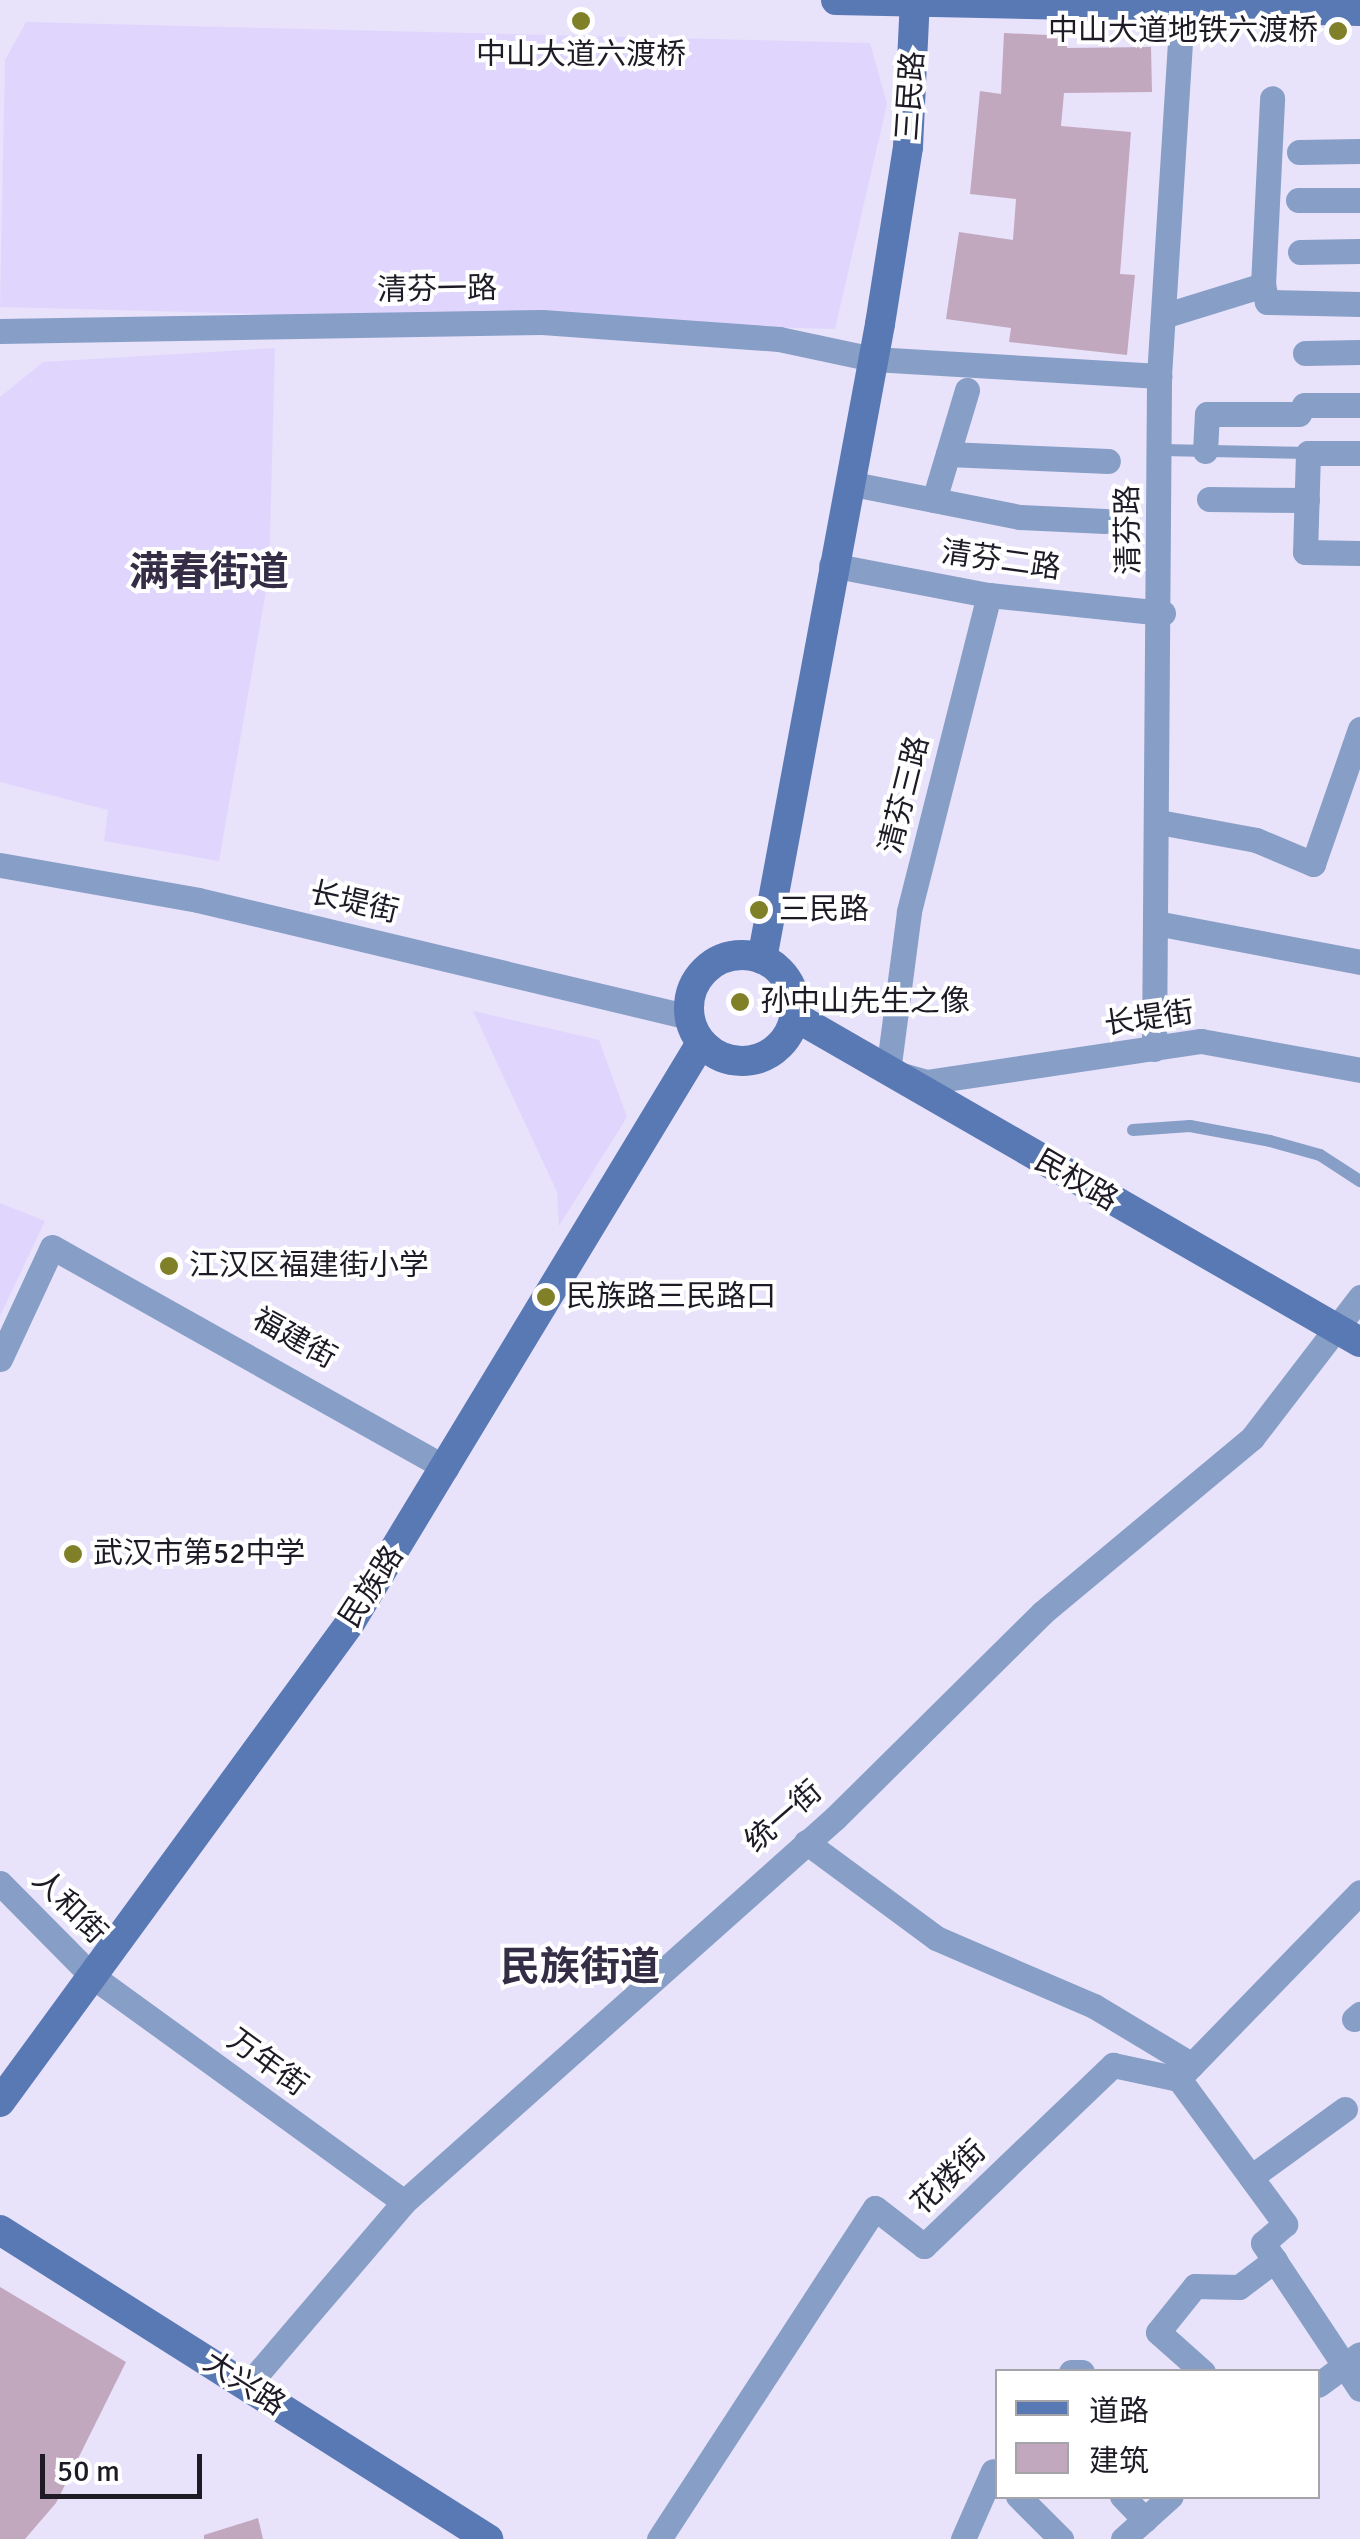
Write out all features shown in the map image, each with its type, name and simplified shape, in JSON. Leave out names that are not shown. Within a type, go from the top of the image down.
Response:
[{"type":"street","points":[[836,0],[1182,11],[1360,12]]},
{"type":"street","name":"三民路","points":[[762,959],[908,147],[916,2]]},
{"type":"street","name":"清芬路","points":[[1154,1049],[1163,613],[1160,376],[1182,11]]},
{"type":"street","points":[[1272,98],[1263,285],[1267,302],[1360,304]]},
{"type":"street","points":[[1299,152],[1360,151]]},
{"type":"street","points":[[1298,200],[1360,200]]},
{"type":"street","points":[[1300,252],[1360,251]]},
{"type":"street","points":[[1163,316],[1263,285]]},
{"type":"street","name":"清芬一路","points":[[0,331],[542,322],[779,339],[873,358],[1160,376]]},
{"type":"street","points":[[1305,353],[1360,352]]},
{"type":"street","points":[[934,500],[967,390]]},
{"type":"street","points":[[1205,451],[1207,414],[1360,404]]},
{"type":"street","points":[[1360,454],[1308,452],[1305,552],[1360,553]]},
{"type":"street","points":[[948,454],[1108,461]]},
{"type":"street","points":[[848,482],[934,500],[1104,521]]},
{"type":"street","points":[[1210,500],[1307,500]]},
{"type":"street","name":"清芬二路","points":[[831,565],[989,595],[1163,613]]},
{"type":"street","name":"清芬三路","points":[[888,1072],[909,912],[989,595]]},
{"type":"street","points":[[1159,822],[1256,840],[1312,864],[1360,729]]},
{"type":"street","name":"长堤街","points":[[0,865],[198,900],[695,1030]]},
{"type":"street","points":[[1156,923],[1360,962]]},
{"type":"street","points":[[762,959],[787,979],[794,1016],[765,1057],[737,1062],[695,1030],[706,968],[762,959]]},
{"type":"street","name":"民权路","points":[[794,1016],[1347,1336]]},
{"type":"street","name":"民族路","points":[[0,2102],[350,1623],[446,1468],[695,1030]]},
{"type":"street","name":"长堤街","points":[[888,1072],[926,1082],[1201,1041],[1261,1047],[1360,1070]]},
{"type":"street","name":"福建街","points":[[0,1359],[52,1247],[446,1468]]},
{"type":"street","name":"统一街","points":[[247,2386],[404,2202],[806,1842],[1042,1613],[1252,1438],[1347,1336],[1360,1297]]},
{"type":"street","points":[[806,1842],[983,1965],[1094,2006],[1185,2072],[1251,2177],[1286,2224],[1263,2243],[1352,2360],[1360,2389]]},
{"type":"street","name":"人和街","points":[[0,1882],[92,1976]]},
{"type":"street","points":[[1185,2072],[1360,1892]]},
{"type":"street","name":"万年街","points":[[92,1976],[404,2202]]},
{"type":"street","name":"花楼街","points":[[658,2539],[875,2208],[924,2246],[1113,2066],[1185,2072]]},
{"type":"street","points":[[1251,2177],[1345,2109]]},
{"type":"street","name":"大兴路","points":[[0,2230],[488,2539]]},
{"type":"street","points":[[1201,2369],[1158,2332],[1195,2286],[1239,2287],[1275,2260]]},
{"type":"street","points":[[1320,2384],[1352,2360]]},
{"type":"street","points":[[964,2539],[995,2472]]},
{"type":"street","points":[[1020,2499],[1050,2535]]},
{"type":"street","points":[[1125,2499],[1145,2520]]},
{"type":"street","points":[[1123,2539],[1168,2499]]},
{"type":"lane","points":[[1161,450],[1308,452]]},
{"type":"lane","points":[[1132,1130],[1190,1126],[1270,1142],[1320,1155],[1360,1181]]},
{"type":"shaded area","points":[[26,22],[870,43],[887,104],[835,329],[0,307],[5,60]]},
{"type":"shaded area","points":[[275,348],[269,574],[219,861],[104,841],[108,810],[0,782],[0,397],[43,362]]},
{"type":"shaded area","points":[[473,1011],[599,1040],[627,1117],[559,1226],[557,1192]]},
{"type":"shaded area","points":[[0,1203],[45,1221],[0,1316]]},
{"type":"building","points":[[1004,33],[1068,36],[1067,48],[1151,47],[1152,92],[1064,93],[1061,126],[1131,132],[1120,274],[1135,275],[1127,355],[1009,342],[1011,328],[946,319],[959,232],[1013,240],[1016,199],[970,194],[980,91],[1001,94]]},
{"type":"building","points":[[0,2287],[126,2362],[56,2503],[25,2539],[0,2539]]},
{"type":"building","points":[[258,2518],[263,2539],[204,2539],[204,2535]]},
{"type":"place","name":"中山大道六渡桥","points":[[581,21]]},
{"type":"place","name":"中山大道地铁六渡桥","points":[[1338,31]]},
{"type":"place","name":"三民路","points":[[759,910]]},
{"type":"place","name":"孙中山先生之像","points":[[740,1002]]},
{"type":"place","name":"江汉区福建街小学","points":[[169,1266]]},
{"type":"place","name":"民族路三民路口","points":[[546,1297]]},
{"type":"place","name":"武汉市第52中学","points":[[73,1554]]},
{"type":"district","name":"满春街道","points":[[209,572]]},
{"type":"district","name":"民族街道","points":[[580,1967]]}]
